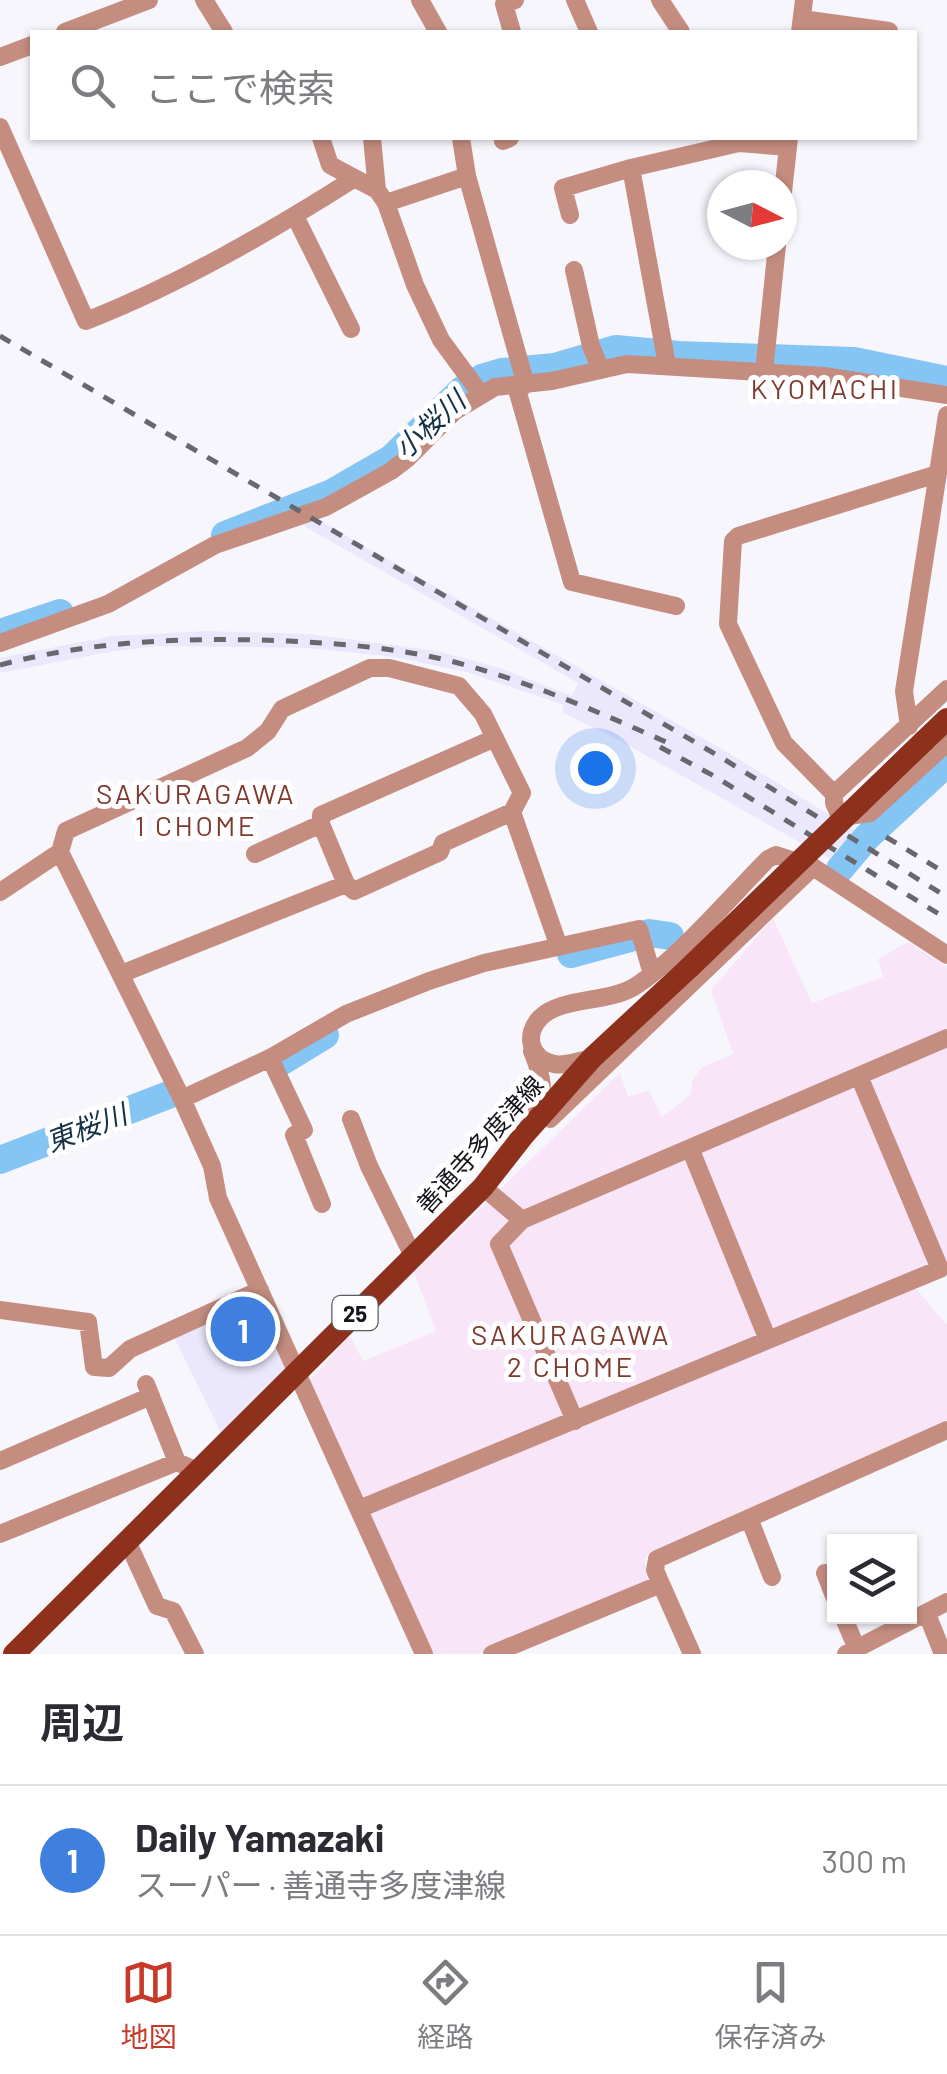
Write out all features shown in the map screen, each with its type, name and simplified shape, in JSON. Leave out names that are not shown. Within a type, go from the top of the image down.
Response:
[{"type":"main road","name":"善通寺多度津線","points":[[14,1654],[483,1187],[592,1058],[947,719]]},
{"type":"street","points":[[69,30],[149,0]]},
{"type":"street","points":[[204,0],[223,30]]},
{"type":"street","points":[[420,0],[437,30]]},
{"type":"street","points":[[511,30],[504,4],[515,0]]},
{"type":"street","points":[[576,0],[588,30]]},
{"type":"street","points":[[660,0],[681,30]]},
{"type":"street","points":[[802,17],[883,30]]},
{"type":"street","points":[[0,57],[30,46]]},
{"type":"street","points":[[0,127],[86,321],[129,304],[295,216],[355,178]]},
{"type":"street","points":[[322,140],[330,165],[382,196],[467,176]]},
{"type":"street","points":[[372,140],[382,196],[415,286],[441,340],[476,386],[495,387],[596,359],[627,364],[666,357],[765,363],[947,395]]},
{"type":"street","points":[[461,140],[467,176],[572,582],[676,606]]},
{"type":"street","points":[[570,214],[562,188],[739,143],[788,142],[785,170]]},
{"type":"street","points":[[631,168],[666,357]]},
{"type":"street","points":[[295,216],[351,330]]},
{"type":"street","points":[[765,363],[775,260]]},
{"type":"street","points":[[574,270],[596,359]]},
{"type":"street","points":[[0,644],[108,604],[215,545],[326,507],[408,458],[476,386]]},
{"type":"street","points":[[927,736],[904,691],[947,415]]},
{"type":"street","points":[[936,474],[738,536],[733,540],[728,624],[784,743],[834,794],[838,812],[849,816],[870,814],[880,806],[927,736],[947,688]]},
{"type":"street","points":[[0,892],[60,852],[66,831],[247,748],[268,731],[282,709],[370,668],[422,674],[459,686],[483,714],[495,738],[522,792],[512,812],[443,843],[440,852],[354,890],[346,884],[321,816],[495,738]]},
{"type":"street","points":[[834,794],[927,736]]},
{"type":"street","points":[[512,812],[559,947]]},
{"type":"street","points":[[255,854],[321,824]]},
{"type":"street","points":[[60,852],[182,1099],[212,1166],[218,1198],[424,1654]]},
{"type":"street","points":[[518,1144],[544,1090],[530,1038],[535,1023],[560,1006],[596,1001],[630,990],[652,974],[776,855],[813,867],[947,955]]},
{"type":"street","points":[[518,1144],[588,1085],[813,867]]},
{"type":"street","points":[[121,974],[346,884]]},
{"type":"street","points":[[182,1099],[270,1058],[346,1014],[484,963],[639,929],[652,974]]},
{"type":"street","points":[[575,1420],[499,1244],[522,1220],[947,1038]]},
{"type":"street","points":[[532,1051],[556,1065],[592,1058]]},
{"type":"street","points":[[270,1058],[304,1130],[294,1134],[322,1204]]},
{"type":"street","points":[[359,1509],[940,1268],[860,1076]]},
{"type":"street","points":[[351,1119],[413,1256]]},
{"type":"street","points":[[690,1148],[768,1340]]},
{"type":"street","points":[[483,1187],[522,1220]]},
{"type":"street","points":[[0,1310],[88,1322],[94,1367],[109,1368],[130,1349],[260,1290]]},
{"type":"street","points":[[0,1461],[148,1390],[177,1462],[199,1472]]},
{"type":"street","points":[[692,1654],[660,1584],[655,1570],[657,1559],[947,1430]]},
{"type":"street","points":[[0,1534],[177,1462]]},
{"type":"street","points":[[749,1518],[772,1578]]},
{"type":"street","points":[[128,1543],[157,1606],[173,1611],[195,1654]]},
{"type":"street","points":[[825,1573],[827,1578]]},
{"type":"street","points":[[492,1654],[660,1584]]},
{"type":"street","points":[[845,1624],[851,1651],[947,1602]]},
{"type":"street","points":[[927,1614],[943,1654]]},
{"type":"shaded area","points":[[294,506],[727,752],[864,836],[840,865],[562,712],[564,705],[467,672],[395,657],[309,648],[158,646],[0,673],[0,658],[111,636],[208,631],[309,634],[437,651],[500,668],[572,696],[578,683],[278,511]]},
{"type":"shaded area","points":[[773,918],[812,1003],[883,977],[878,959],[908,942],[947,967],[947,1268],[912,1284],[947,1325],[947,1420],[651,1551],[645,1558],[648,1585],[479,1654],[430,1654],[307,1383],[350,1336],[363,1361],[436,1331],[414,1273],[620,1073],[628,1096],[649,1091],[662,1117],[691,1094],[692,1081],[701,1068],[733,1054],[711,990]]},
{"type":"shaded area","points":[[260,1303],[288,1367],[221,1433],[174,1337],[219,1315]]},
{"type":"waterway","name":"小桜川","points":[[225,535],[332,493],[391,459],[462,390],[502,372],[555,367],[616,349],[854,361],[947,380]]},
{"type":"waterway","name":"小桜川","points":[[0,633],[60,613]]},
{"type":"waterway","name":"東桜川","points":[[840,869],[867,837],[947,763]]},
{"type":"waterway","name":"東桜川","points":[[571,954],[649,933],[670,936]]},
{"type":"waterway","name":"東桜川","points":[[279,1063],[325,1035]]},
{"type":"waterway","name":"東桜川","points":[[0,1160],[171,1094]]},
{"type":"railway","points":[[0,336],[722,758],[947,897]]},
{"type":"railway","points":[[0,665],[71,650],[179,640],[288,641],[379,648],[447,660],[495,674],[574,702],[675,746]]},
{"type":"railway","points":[[660,747],[947,919]]},
{"type":"railway","points":[[886,837],[947,874]]},
{"type":"place","name":"Daily Yamazaki","points":[[243,1329]]},
{"type":"district","name":"KYOMACHI","points":[[825,388]]},
{"type":"district","name":"SAKURAGAWA 1 CHOME","points":[[196,809]]},
{"type":"district","name":"SAKURAGAWA 2 CHOME","points":[[571,1350]]}]
